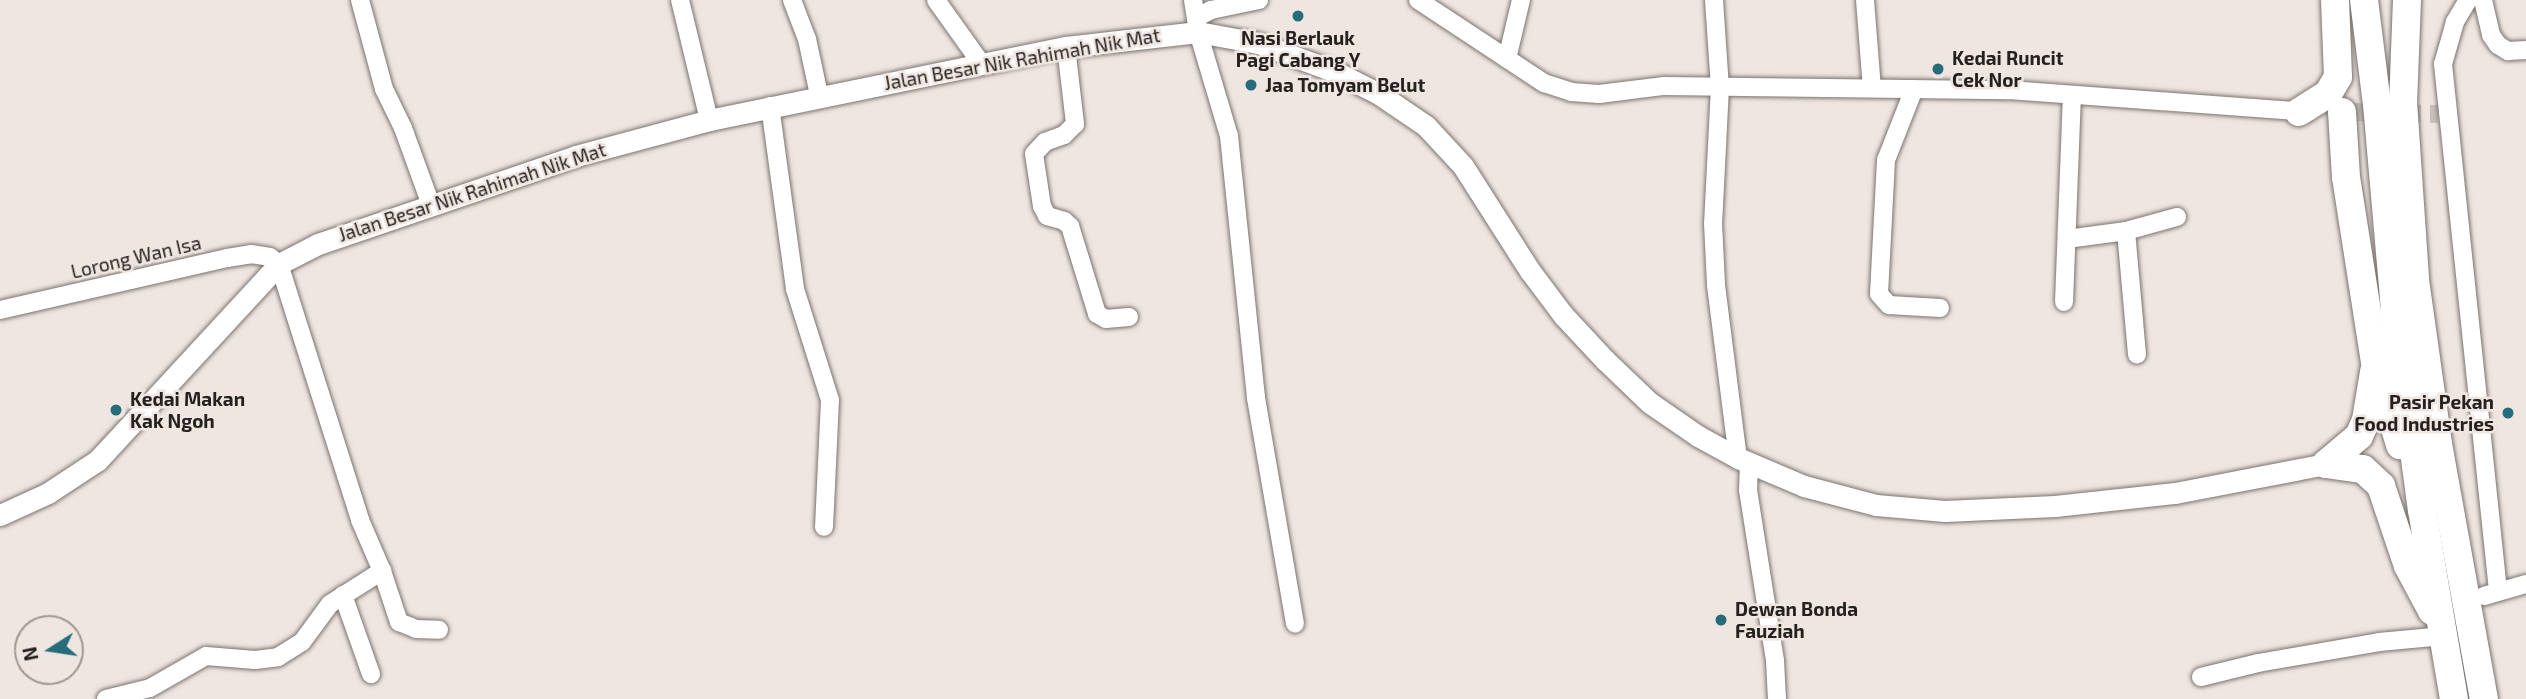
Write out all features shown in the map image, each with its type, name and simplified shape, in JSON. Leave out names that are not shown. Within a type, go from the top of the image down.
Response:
[{"type":"highway","points":[[2299,111],[2328,93],[2338,77],[2336,0]]},
{"type":"highway","points":[[2364,0],[2390,103],[2405,140],[2454,447],[2491,593],[2503,699]]},
{"type":"highway","points":[[2380,0],[2390,103]]},
{"type":"highway","points":[[2393,0],[2390,103],[2395,311],[2421,510],[2454,699]]},
{"type":"highway","points":[[2390,103],[2407,0]]},
{"type":"highway","points":[[2346,112],[2346,177],[2375,362],[2421,510]]},
{"type":"highway","points":[[2405,140],[2421,336],[2484,699]]},
{"type":"highway","points":[[2326,464],[2358,436],[2366,420],[2375,362]]},
{"type":"highway","points":[[2326,464],[2363,469],[2381,486],[2408,566],[2443,632]]},
{"type":"street","points":[[360,0],[384,89],[403,128],[431,205]]},
{"type":"street","points":[[680,0],[709,120]]},
{"type":"street","points":[[792,0],[807,39],[819,96]]},
{"type":"street","points":[[936,0],[981,63]]},
{"type":"street","points":[[1259,0],[1195,16],[1228,136],[1256,398],[1295,624]]},
{"type":"street","points":[[1418,0],[1441,7],[1507,59],[1544,83],[1571,92],[1599,94],[1663,86],[2009,90],[2346,112]]},
{"type":"street","points":[[1507,59],[1521,0]]},
{"type":"street","points":[[1714,0],[1720,87],[1713,223],[1716,272],[1775,661],[1777,699]]},
{"type":"street","points":[[1865,0],[1872,88]]},
{"type":"street","points":[[2468,0],[2455,22],[2445,53],[2442,114],[2491,593],[2526,584]]},
{"type":"street","points":[[2483,0],[2491,35],[2498,45],[2508,51],[2526,50]]},
{"type":"street","name":"Jalan Besar Nik Rahimah Nik Mat","points":[[0,515],[48,493],[98,460],[279,264],[318,244],[576,156],[709,120],[1066,47],[1195,16],[1336,72],[1379,94],[1426,126],[1463,166],[1530,271],[1563,315],[1650,403],[1744,461],[1804,486],[1876,505],[1945,511],[2055,506],[2175,493],[2326,464]]},
{"type":"street","points":[[1066,47],[1075,124],[1064,135],[1045,142],[1034,154],[1041,205],[1047,216],[1064,220],[1070,226],[1097,314],[1106,319],[1129,317]]},
{"type":"street","points":[[1914,89],[1886,160],[1879,293],[1889,305],[1940,308]]},
{"type":"street","points":[[2064,302],[2072,95]]},
{"type":"street","points":[[770,106],[795,289],[830,400],[824,527]]},
{"type":"street","points":[[2067,239],[2126,231],[2177,217]]},
{"type":"street","points":[[2126,231],[2137,355]]},
{"type":"street","name":"Lorong Wan Isa","points":[[0,310],[251,254],[270,257],[279,264]]},
{"type":"street","points":[[279,264],[360,520],[382,571],[399,622],[416,629],[439,630]]},
{"type":"street","points":[[106,699],[138,693],[206,656],[255,660],[278,657],[302,642],[330,604],[382,571]]},
{"type":"street","points":[[342,595],[371,674]]},
{"type":"street","points":[[2201,677],[2258,663],[2443,632]]},
{"type":"tunnel","points":[[2349,112],[2438,114]]},
{"type":"place","name":"Nasi Berlauk Pagi Cabang Y","points":[[1298,16]]},
{"type":"place","name":"Kedai Runcit Cek Nor","points":[[1938,69]]},
{"type":"place","name":"Jaa Tomyam Belut","points":[[1251,85]]},
{"type":"place","name":"Kedai Makan Kak Ngoh","points":[[116,410]]},
{"type":"place","name":"Pasir Pekan Food Industries","points":[[2508,413]]},
{"type":"place","name":"Dewan Bonda Fauziah","points":[[1721,620]]}]
